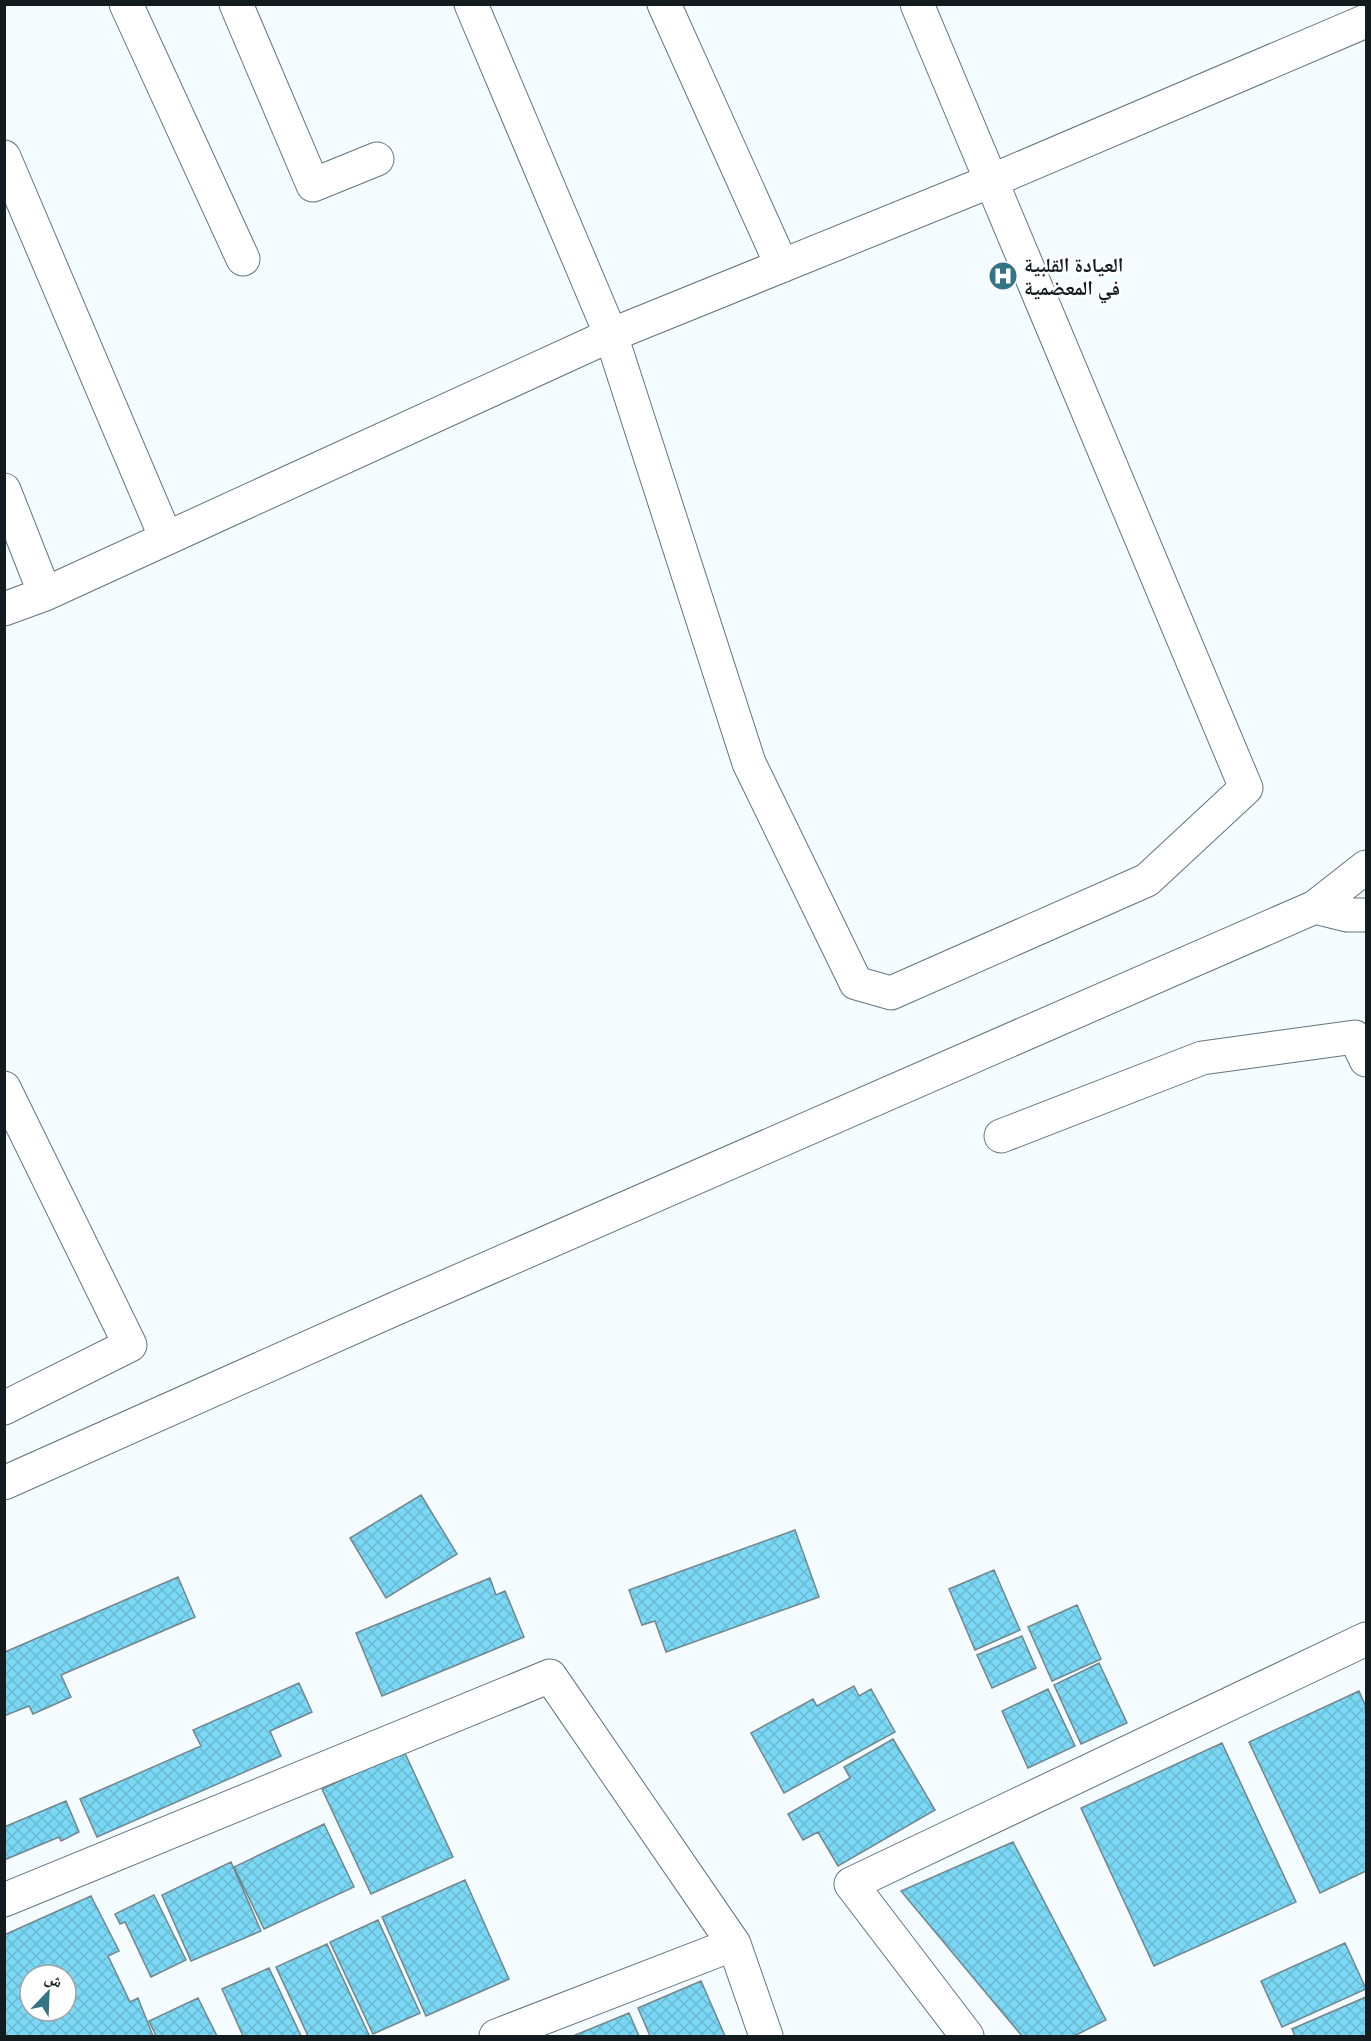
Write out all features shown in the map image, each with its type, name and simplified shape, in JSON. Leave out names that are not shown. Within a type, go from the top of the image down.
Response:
[{"type":"street","points":[[126,4],[243,259]]},
{"type":"street","points":[[236,4],[313,185],[377,159]]},
{"type":"street","points":[[471,4],[610,335],[749,763],[856,983],[891,993],[1146,880],[1246,788],[917,4]]},
{"type":"street","points":[[664,4],[782,266]]},
{"type":"street","points":[[4,609],[45,594],[610,335],[991,181],[1366,21]]},
{"type":"street","points":[[4,157],[166,538]]},
{"type":"street","points":[[4,490],[45,594]]},
{"type":"street","points":[[4,1483],[390,1311],[1315,907],[1366,867]]},
{"type":"street","points":[[1315,907],[1347,915],[1366,915]]},
{"type":"street","points":[[1001,1136],[1202,1058],[1355,1036],[1366,1060]]},
{"type":"street","points":[[4,1088],[129,1345],[4,1408]]},
{"type":"street","points":[[967,2037],[851,1884],[1366,1639]]},
{"type":"street","points":[[4,1900],[550,1676],[734,1944],[766,2037]]},
{"type":"street","points":[[496,2037],[734,1944]]},
{"type":"building","points":[[421,1495],[457,1554],[386,1598],[350,1538]]},
{"type":"building","points":[[795,1530],[819,1597],[666,1652],[655,1621],[642,1625],[629,1590]]},
{"type":"building","points":[[994,1570],[1020,1630],[975,1650],[949,1589]]},
{"type":"building","points":[[178,1577],[195,1617],[61,1675],[71,1697],[33,1714],[29,1706],[4,1716],[4,1650],[5,1652]]},
{"type":"building","points":[[490,1578],[496,1595],[505,1591],[524,1637],[382,1696],[356,1633]]},
{"type":"building","points":[[1077,1605],[1101,1659],[1052,1681],[1028,1627]]},
{"type":"building","points":[[1022,1636],[1036,1668],[992,1688],[977,1655]]},
{"type":"building","points":[[1099,1663],[1127,1723],[1081,1744],[1054,1685]]},
{"type":"building","points":[[299,1683],[312,1712],[270,1731],[281,1756],[97,1837],[80,1799],[201,1746],[193,1730]]},
{"type":"building","points":[[854,1686],[859,1696],[871,1689],[895,1732],[784,1793],[751,1733],[813,1699],[817,1706]]},
{"type":"building","points":[[1048,1689],[1075,1746],[1028,1768],[1002,1711]]},
{"type":"building","points":[[1359,1691],[1366,1707],[1366,1871],[1320,1893],[1249,1742]]},
{"type":"building","points":[[893,1739],[935,1810],[838,1866],[818,1832],[803,1840],[788,1814],[850,1778],[844,1767]]},
{"type":"building","points":[[1222,1743],[1296,1902],[1154,1966],[1081,1808]]},
{"type":"building","points":[[404,1751],[453,1857],[371,1894],[322,1789]]},
{"type":"building","points":[[66,1801],[79,1832],[61,1841],[59,1837],[4,1860],[4,1827]]},
{"type":"building","points":[[324,1824],[354,1887],[264,1929],[234,1867]]},
{"type":"building","points":[[1013,1842],[1106,2020],[1074,2036],[1022,2036],[901,1891]]},
{"type":"building","points":[[231,1862],[261,1931],[191,1961],[162,1895]]},
{"type":"building","points":[[465,1880],[509,1979],[426,2016],[382,1917]]},
{"type":"building","points":[[154,1895],[186,1960],[151,1977],[125,1922],[120,1924],[115,1914]]},
{"type":"building","points":[[91,1896],[119,1951],[108,1956],[130,2002],[138,1998],[153,2036],[4,2036],[4,1935]]},
{"type":"building","points":[[378,1920],[420,2013],[373,2034],[330,1942]]},
{"type":"building","points":[[1345,1943],[1366,1989],[1282,2027],[1261,1981]]},
{"type":"building","points":[[327,1944],[369,2035],[367,2036],[308,2036],[276,1967]]},
{"type":"building","points":[[269,1968],[301,2036],[243,2036],[222,1989]]},
{"type":"building","points":[[701,1981],[725,2036],[650,2036],[638,2008]]},
{"type":"building","points":[[1366,1997],[1366,2036],[1295,2036],[1292,2029]]},
{"type":"building","points":[[198,1998],[217,2036],[156,2036],[149,2021]]},
{"type":"building","points":[[629,2013],[639,2036],[573,2036]]},
{"type":"place","name":"العيادة القلبية في المعضمية","points":[[1003,276]]}]
